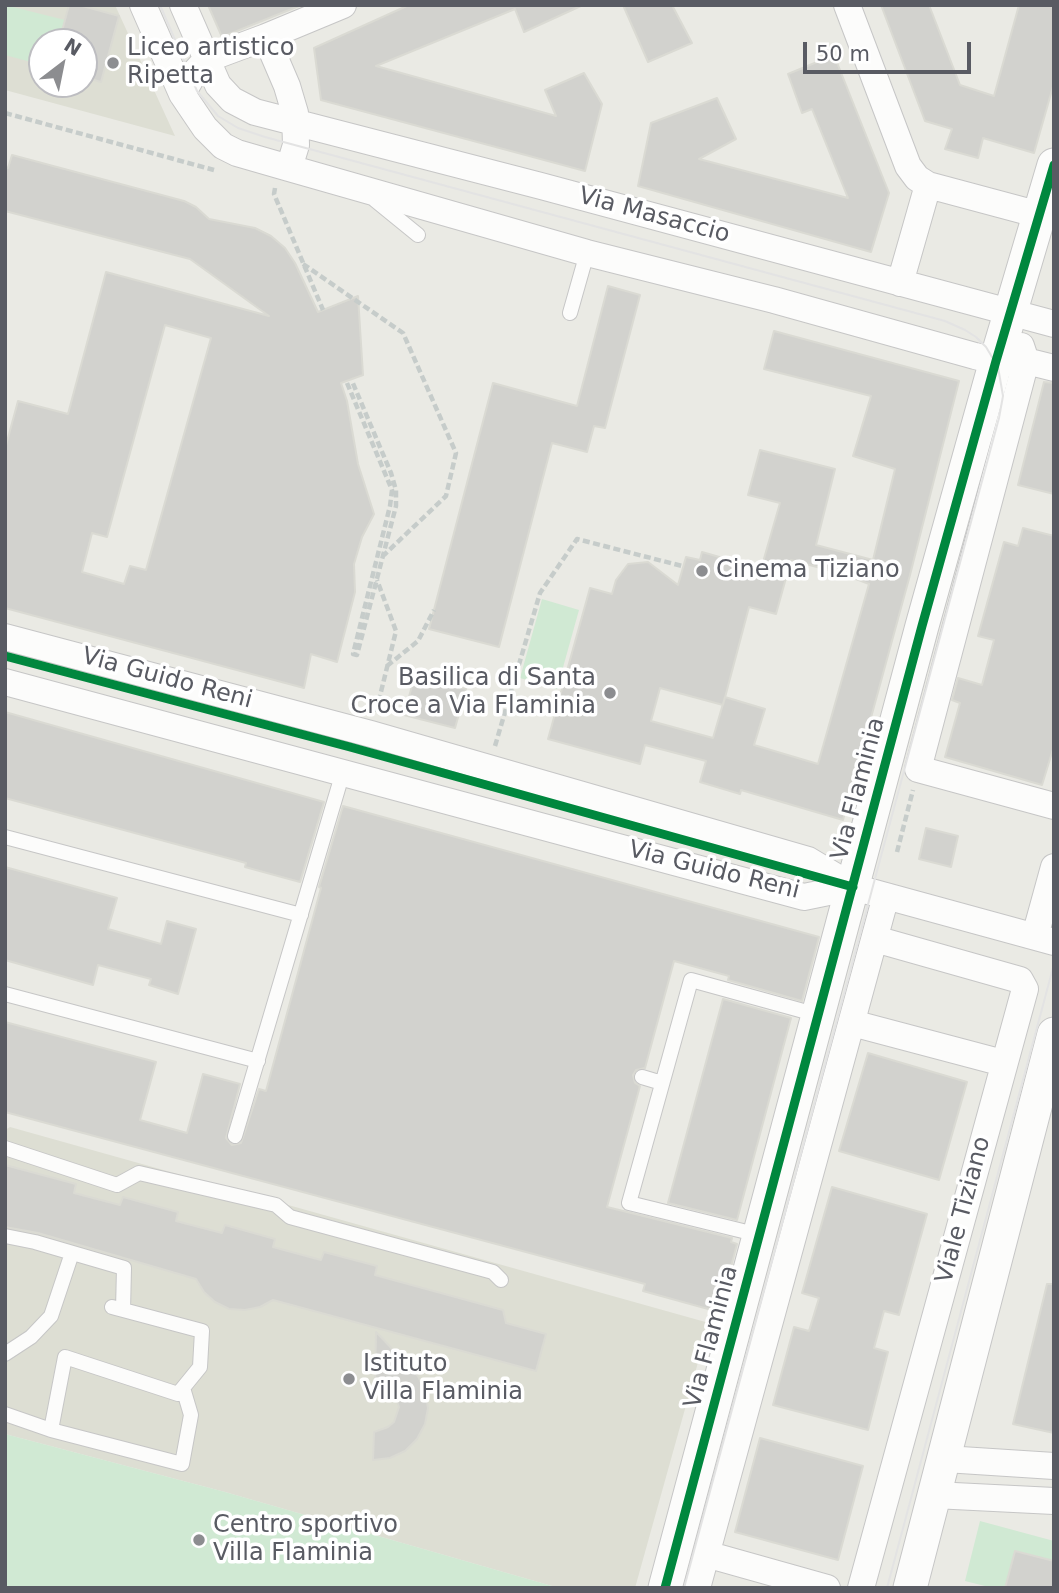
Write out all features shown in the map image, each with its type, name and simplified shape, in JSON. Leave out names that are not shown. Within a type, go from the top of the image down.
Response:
[{"type":"street","name":"Via Masaccio","points":[[143,5],[182,94],[205,128],[223,146],[237,153],[587,253],[893,333],[1011,361],[1054,368]]},
{"type":"street","name":"Via Masaccio","points":[[183,5],[218,85],[232,100],[261,115],[1054,324]]},
{"type":"street","points":[[182,94],[194,73],[207,59],[343,5]]},
{"type":"street","points":[[847,5],[908,166],[917,178],[928,185],[1040,215]]},
{"type":"street","points":[[266,37],[290,96],[296,123],[296,145],[289,168]]},
{"type":"street","name":"Via Flaminia","points":[[918,769],[1011,361],[1011,314],[1054,165]]},
{"type":"street","points":[[900,283],[928,185]]},
{"type":"street","name":"Via Flaminia","points":[[665,1588],[853,887],[1011,361]]},
{"type":"street","name":"Via Guido Reni","points":[[5,637],[363,732],[808,860],[853,887]]},
{"type":"street","name":"Via Guido Reni","points":[[5,682],[804,897],[853,887]]},
{"type":"street","points":[[343,772],[363,732]]},
{"type":"street","points":[[918,769],[1054,806]]},
{"type":"street","points":[[853,887],[1044,939],[1054,867]]},
{"type":"street","points":[[697,1588],[886,896]]},
{"type":"street","name":"Viale Tiziano","points":[[861,1588],[1024,991],[1020,980],[875,939]]},
{"type":"street","points":[[852,1023],[1003,1063]]},
{"type":"street","name":"Viale Tiziano","points":[[910,1588],[1049,1067],[1054,1034]]},
{"type":"street","points":[[945,1459],[1054,1466]]},
{"type":"street","points":[[934,1495],[1054,1501]]},
{"type":"street","points":[[706,1554],[827,1588]]},
{"type":"lane","points":[[363,190],[418,235]]},
{"type":"lane","points":[[570,313],[587,253]]},
{"type":"lane","points":[[235,1136],[258,1061],[287,987],[301,915],[343,772]]},
{"type":"lane","points":[[5,837],[301,915]]},
{"type":"lane","points":[[759,1235],[629,1203],[691,981],[818,1015]]},
{"type":"lane","points":[[5,994],[258,1061]]},
{"type":"lane","points":[[642,1077],[662,1083]]},
{"type":"lane","points":[[5,1148],[117,1185],[139,1173],[276,1205],[290,1217],[493,1272],[501,1280]]},
{"type":"lane","points":[[5,1236],[124,1268],[118,1308],[202,1331],[200,1367],[178,1394],[65,1357],[51,1430]]},
{"type":"lane","points":[[5,1354],[31,1337],[51,1316],[72,1253]]},
{"type":"lane","points":[[5,1414],[51,1430],[182,1464],[191,1415],[183,1388]]},
{"type":"path","points":[[5,113],[223,173]]},
{"type":"path","points":[[289,168],[276,181],[274,194],[323,310]]},
{"type":"path","points":[[303,264],[403,333],[456,453],[446,496],[383,556]]},
{"type":"path","points":[[350,382],[396,490],[396,506],[383,556],[357,655],[353,654],[392,490],[350,382]]},
{"type":"path","points":[[489,767],[540,593],[577,539],[682,566]]},
{"type":"path","points":[[363,732],[387,667],[396,631],[377,579]]},
{"type":"path","points":[[387,667],[418,641],[434,610]]},
{"type":"path","points":[[897,852],[918,769]]},
{"type":"shaded area","name":"Liceo artistico Ripetta","points":[[5,5],[115,5],[175,136],[35,98],[98,98],[98,28],[28,28],[28,96],[5,90]]},
{"type":"shaded area","name":"Istituto Villa Flaminia","points":[[10,1127],[709,1323],[635,1588],[559,1588],[225,1492],[5,1434],[5,1130]]},
{"type":"green space","points":[[5,5],[65,20],[63,28],[28,28],[28,61],[5,55]]},
{"type":"green space","points":[[542,599],[579,610],[557,689],[520,678]]},
{"type":"green space","name":"Centro sportivo Villa Flaminia","points":[[5,1434],[225,1492],[559,1588],[5,1588]]},
{"type":"green space","points":[[980,1521],[1054,1541],[1054,1588],[993,1588],[965,1581]]},
{"type":"building","points":[[69,5],[79,5],[119,16],[101,82],[98,81],[98,28],[63,28]]},
{"type":"building","points":[[208,5],[299,5],[299,6],[222,37]]},
{"type":"building","points":[[409,5],[583,5],[524,32],[515,9],[376,66],[556,116],[545,90],[584,73],[602,104],[585,171],[321,100],[314,48]]},
{"type":"building","points":[[623,5],[672,5],[692,43],[648,62]]},
{"type":"building","points":[[881,5],[929,5],[960,85],[994,96],[1019,5],[1054,5],[1054,83],[1034,153],[983,138],[978,158],[945,149],[952,129],[925,121]]},
{"type":"building","points":[[834,55],[889,193],[871,252],[638,186],[651,123],[717,98],[736,139],[699,159],[848,198],[812,109],[802,113],[788,74]]},
{"type":"building","points":[[12,155],[184,201],[196,207],[209,219],[255,228],[271,236],[285,248],[295,263],[318,312],[358,296],[363,375],[341,383],[347,401],[358,464],[374,514],[362,537],[354,564],[355,592],[337,662],[311,654],[304,688],[5,608],[5,449],[18,401],[68,414],[106,272],[269,316],[190,259],[5,211],[5,167],[8,168]],"holes":[[[165,325],[211,338],[146,570],[130,566],[124,584],[82,572],[92,533],[107,537]]]},
{"type":"building","points":[[608,286],[640,295],[605,428],[594,426],[587,452],[552,443],[499,647],[429,629],[493,383],[577,406]]},
{"type":"building","points":[[774,331],[959,381],[910,575],[843,820],[741,790],[740,794],[700,782],[706,761],[645,745],[640,764],[548,739],[590,588],[612,594],[616,580],[628,564],[648,562],[678,585],[686,557],[700,560],[702,552],[761,569],[780,503],[748,495],[760,450],[835,469],[816,545],[873,560],[895,469],[853,456],[871,396],[764,369]],"holes":[[[791,560],[869,584],[818,764],[754,745],[765,709],[725,697],[749,607],[776,614]],[[660,688],[723,705],[713,738],[651,721]]]},
{"type":"building","points":[[1044,382],[1054,383],[1054,494],[1018,485]]},
{"type":"building","points":[[1023,528],[1054,536],[1054,746],[1042,785],[945,757],[960,703],[952,700],[958,678],[982,685],[994,640],[978,636],[1004,542],[1018,546]]},
{"type":"building","points":[[415,675],[466,689],[455,728],[404,715]]},
{"type":"building","points":[[5,712],[324,802],[300,882],[245,867],[246,863],[5,798]]},
{"type":"building","points":[[343,806],[819,937],[802,1001],[674,961],[645,1068],[636,1070],[633,1075],[635,1083],[640,1086],[607,1207],[732,1238],[731,1242],[737,1244],[719,1312],[643,1291],[645,1284],[5,1112],[5,1022],[156,1062],[140,1120],[187,1133],[203,1074],[240,1084],[226,1138],[232,1145],[241,1143],[259,1089],[266,1091]]},
{"type":"building","points":[[926,828],[958,836],[951,867],[919,859]]},
{"type":"building","points":[[5,867],[117,898],[108,929],[161,944],[167,921],[196,929],[178,994],[149,985],[151,979],[98,965],[93,985],[5,960]]},
{"type":"building","points":[[723,999],[791,1018],[737,1220],[668,1203]]},
{"type":"building","points":[[868,1053],[967,1082],[939,1180],[839,1151]]},
{"type":"building","points":[[5,1165],[76,1184],[74,1193],[120,1205],[123,1197],[178,1212],[176,1221],[222,1233],[225,1225],[275,1239],[273,1247],[321,1260],[324,1252],[377,1266],[375,1275],[503,1310],[506,1323],[546,1334],[536,1371],[273,1300],[260,1307],[229,1309],[204,1292],[196,1279],[38,1233],[5,1227]]},
{"type":"building","points":[[832,1187],[927,1214],[899,1315],[884,1311],[874,1348],[888,1352],[868,1430],[773,1405],[794,1327],[809,1331],[819,1298],[802,1293]]},
{"type":"building","points":[[1047,1284],[1054,1284],[1054,1433],[1013,1424]]},
{"type":"building","points":[[376,1332],[418,1376],[425,1391],[428,1408],[425,1424],[417,1439],[405,1451],[390,1458],[373,1460],[374,1432],[394,1422],[399,1407],[394,1393],[382,1383],[375,1382]]},
{"type":"building","points":[[760,1438],[863,1466],[838,1560],[735,1532]]},
{"type":"building","points":[[1015,1551],[1054,1561],[1054,1588],[1005,1588]]},
{"type":"tram line","points":[[160,5],[197,91],[218,116],[238,128],[945,321],[976,337],[986,347],[998,367],[1003,396],[999,418],[684,1588]]},
{"type":"tram line","points":[[887,1588],[1054,964]]},
{"type":"cycle path","points":[[665,1588],[922,626],[1054,165]]},
{"type":"cycle path","points":[[5,656],[350,747],[853,887]]},
{"type":"place","name":"Liceo artistico Ripetta","points":[[113,63]]},
{"type":"place","name":"Cinema Tiziano","points":[[702,571]]},
{"type":"place","name":"Basilica di Santa Croce a Via Flaminia","points":[[610,693]]},
{"type":"place","name":"Istituto Villa Flaminia","points":[[349,1379]]},
{"type":"place","name":"Centro sportivo Villa Flaminia","points":[[199,1540]]}]
